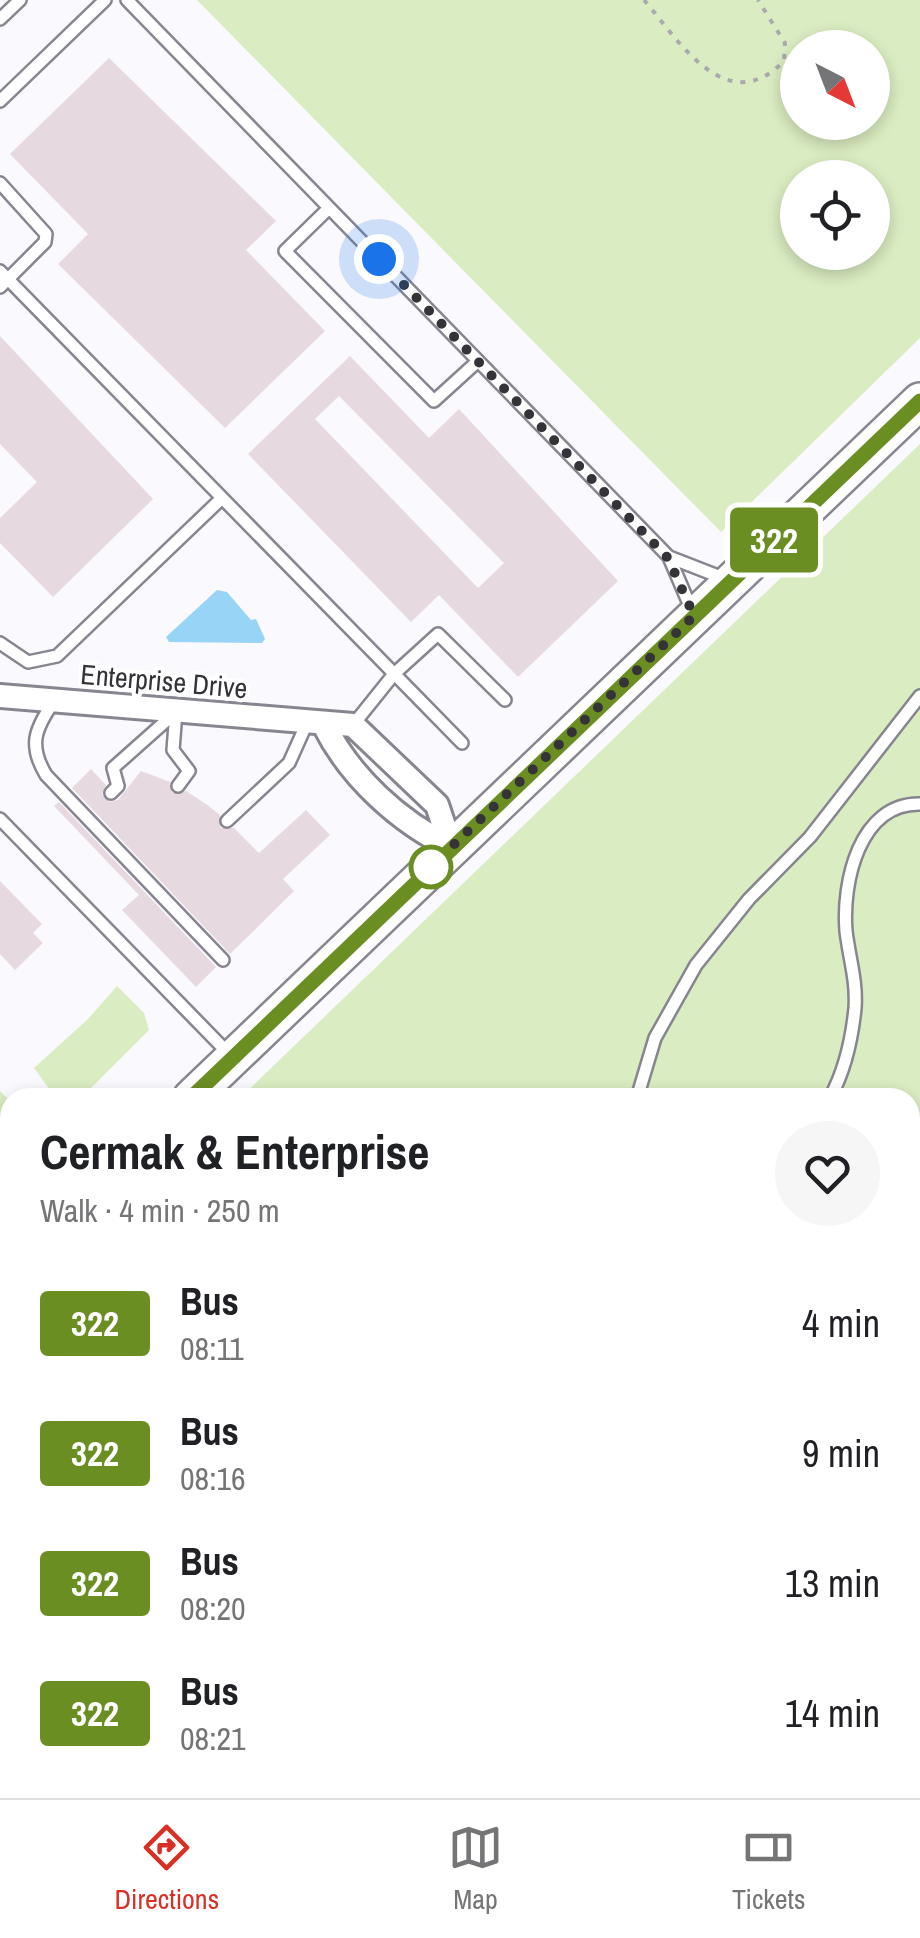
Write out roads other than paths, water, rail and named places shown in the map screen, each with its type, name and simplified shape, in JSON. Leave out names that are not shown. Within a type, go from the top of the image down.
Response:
[{"type":"main road","points":[[201,1088],[920,401]]},
{"type":"street","name":"Enterprise Drive","points":[[0,696],[353,725]]},
{"type":"street","points":[[316,724],[411,828],[451,847]]},
{"type":"street","points":[[353,725],[436,805],[451,847]]},
{"type":"lane","points":[[0,19],[20,0]]},
{"type":"lane","points":[[0,101],[105,0]]},
{"type":"lane","points":[[127,0],[668,558],[694,616]]},
{"type":"lane","points":[[0,184],[42,225],[46,234],[45,242],[3,280],[462,742]]},
{"type":"lane","points":[[329,208],[285,250],[434,402],[478,361]]},
{"type":"lane","points":[[0,643],[28,662],[56,656],[222,498]]},
{"type":"lane","points":[[668,558],[731,581]]},
{"type":"lane","points":[[353,725],[394,674],[438,634],[504,700]]},
{"type":"lane","points":[[640,1088],[655,1038],[696,965],[749,899],[810,837],[920,696]]},
{"type":"lane","points":[[54,701],[35,728],[34,754],[46,774],[223,960]]},
{"type":"lane","points":[[176,712],[173,750],[190,771],[178,786]]},
{"type":"lane","points":[[111,793],[118,786],[113,768],[176,712]]},
{"type":"lane","points":[[228,821],[289,763],[316,724]]},
{"type":"lane","points":[[834,1088],[844,1066],[855,1008],[856,982],[846,930],[853,864],[870,830],[882,818],[896,809],[920,804]]},
{"type":"lane","points":[[0,819],[232,1058]]},
{"type":"water","points":[[217,590],[227,592],[251,620],[256,619],[265,639],[262,643],[169,642],[166,637]]}]
